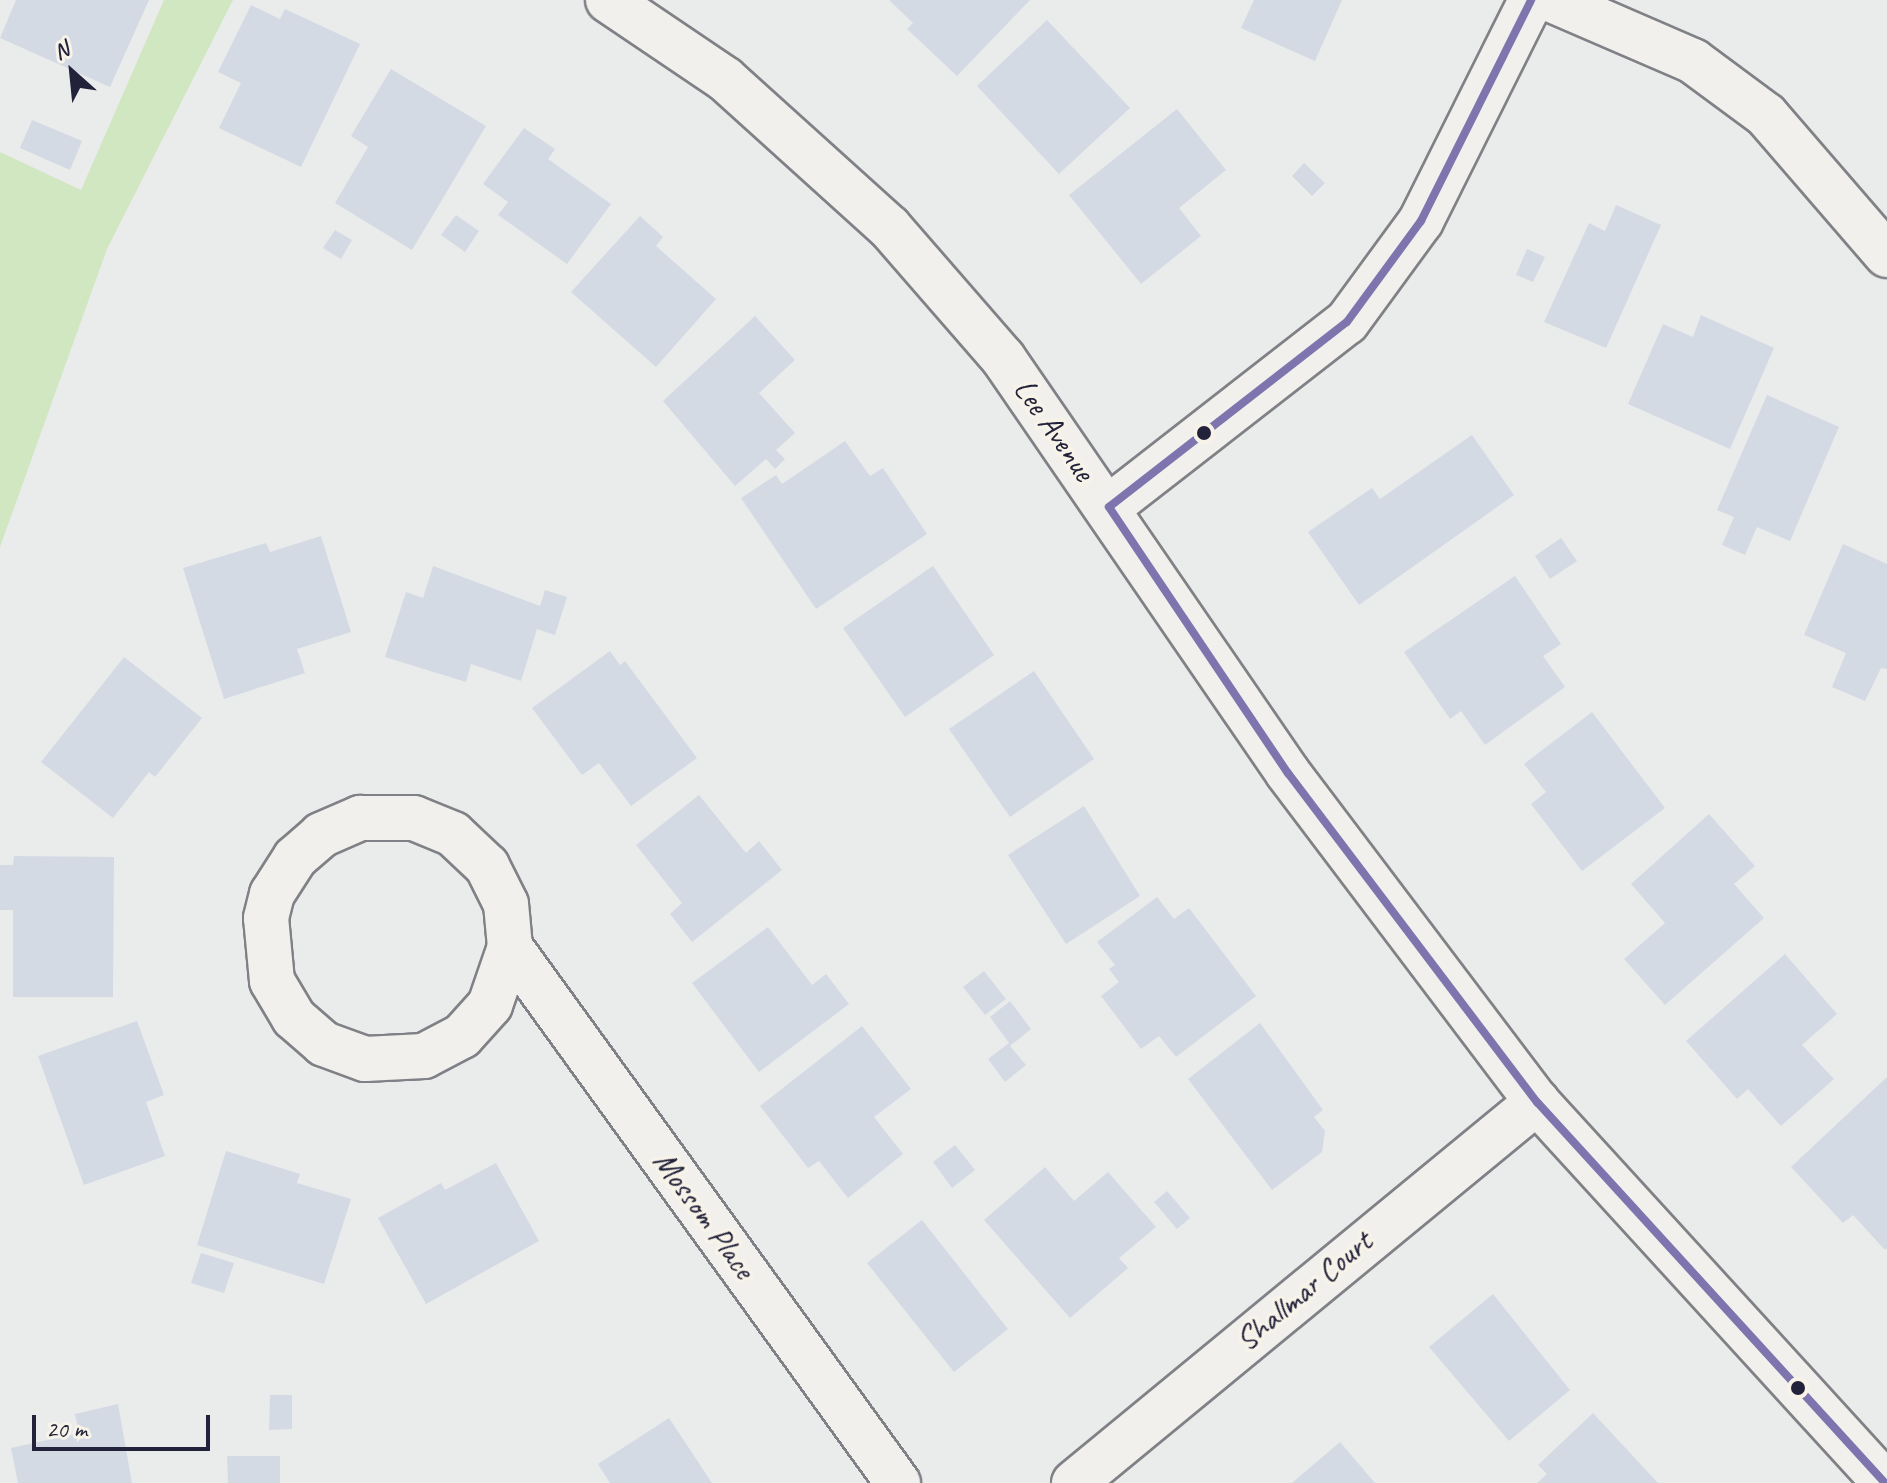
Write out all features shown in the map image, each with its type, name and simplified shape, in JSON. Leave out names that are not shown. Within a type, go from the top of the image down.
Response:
[{"type":"street","name":"Lee Avenue","points":[[608,0],[725,79],[889,227],[1003,358],[1109,507],[1288,773],[1537,1102],[1885,1483]]},
{"type":"street","points":[[1109,507],[1347,322],[1421,221],[1531,0]]},
{"type":"street","points":[[1552,0],[1693,61],[1766,115],[1887,255]]},
{"type":"street","points":[[360,818],[414,818],[453,834],[487,866],[506,904],[510,947],[490,1005],[462,1036],[424,1056],[365,1059],[324,1044],[294,1018],[272,981],[266,918],[272,894],[295,858],[321,835],[360,818]]},
{"type":"street","name":"Mossom Place","points":[[510,947],[898,1483]]},
{"type":"street","name":"Shallmar Court","points":[[1074,1483],[1537,1102]]},
{"type":"green space","points":[[164,0],[233,0],[107,249],[0,547],[0,152],[81,190]]},
{"type":"building","points":[[16,0],[149,0],[110,87],[0,38]]},
{"type":"building","points":[[889,0],[1030,0],[957,76],[907,29],[913,23]]},
{"type":"building","points":[[1254,0],[1342,0],[1315,61],[1241,28]]},
{"type":"building","points":[[251,5],[280,19],[285,9],[360,44],[301,167],[219,128],[241,83],[218,72]]},
{"type":"building","points":[[1047,20],[1130,108],[1059,174],[977,86]]},
{"type":"building","points":[[391,69],[486,126],[412,250],[335,203],[368,147],[351,136]]},
{"type":"building","points":[[1177,109],[1226,170],[1179,208],[1201,236],[1141,284],[1069,195]]},
{"type":"building","points":[[32,120],[82,141],[70,170],[20,148]]},
{"type":"building","points":[[524,128],[555,149],[548,159],[611,204],[567,264],[498,215],[508,202],[483,184]]},
{"type":"building","points":[[1304,163],[1325,183],[1312,196],[1292,176]]},
{"type":"building","points":[[1616,205],[1661,225],[1606,348],[1544,322],[1589,223],[1605,231]]},
{"type":"building","points":[[456,215],[479,231],[465,252],[441,235]]},
{"type":"building","points":[[640,216],[663,237],[656,246],[716,299],[656,367],[571,292]]},
{"type":"building","points":[[335,230],[352,240],[341,259],[323,248]]},
{"type":"building","points":[[1527,249],[1545,257],[1533,282],[1516,275]]},
{"type":"building","points":[[1701,315],[1774,348],[1730,449],[1628,404],[1663,324],[1693,337]]},
{"type":"building","points":[[755,316],[795,360],[759,393],[795,433],[776,450],[785,459],[775,469],[766,459],[735,486],[663,401]]},
{"type":"building","points":[[1767,395],[1839,427],[1790,541],[1757,527],[1745,555],[1722,545],[1734,517],[1717,510]]},
{"type":"building","points":[[1472,435],[1514,495],[1359,605],[1308,532],[1372,488],[1380,499]]},
{"type":"building","points":[[845,441],[870,476],[883,468],[927,534],[816,609],[741,498],[776,475],[782,484]]},
{"type":"building","points":[[321,536],[351,632],[297,649],[305,673],[224,699],[183,568],[266,543],[270,552]]},
{"type":"building","points":[[1561,538],[1577,561],[1550,579],[1535,556]]},
{"type":"building","points":[[1843,544],[1887,564],[1887,669],[1881,668],[1865,701],[1832,687],[1846,653],[1804,635]]},
{"type":"building","points":[[433,566],[540,606],[545,590],[567,597],[555,635],[537,629],[521,681],[471,664],[466,682],[385,657],[406,592],[423,598]]},
{"type":"building","points":[[933,566],[994,655],[905,717],[843,628]]},
{"type":"building","points":[[1515,576],[1561,644],[1543,656],[1565,687],[1485,745],[1461,711],[1450,719],[1404,652]]},
{"type":"building","points":[[610,651],[620,665],[625,661],[697,758],[631,806],[599,763],[582,775],[532,708]]},
{"type":"building","points":[[124,657],[202,718],[155,777],[149,772],[113,818],[41,762]]},
{"type":"building","points":[[1034,671],[1094,759],[1010,817],[949,729]]},
{"type":"building","points":[[1592,712],[1665,808],[1582,871],[1531,804],[1546,792],[1524,764]]},
{"type":"building","points":[[699,795],[746,853],[759,841],[782,870],[692,942],[670,914],[682,903],[636,845]]},
{"type":"building","points":[[1084,806],[1140,896],[1066,944],[1008,855]]},
{"type":"building","points":[[1709,814],[1755,866],[1734,884],[1764,918],[1665,1005],[1624,959],[1665,923],[1631,884]]},
{"type":"building","points":[[14,856],[114,857],[113,997],[13,997],[13,910],[0,910],[0,865],[13,865]]},
{"type":"building","points":[[1157,897],[1174,919],[1189,908],[1256,996],[1176,1057],[1159,1036],[1141,1049],[1101,996],[1119,982],[1109,969],[1115,965],[1097,942]]},
{"type":"building","points":[[768,927],[812,985],[826,974],[849,1004],[759,1072],[692,983]]},
{"type":"building","points":[[1785,954],[1837,1014],[1802,1045],[1834,1079],[1781,1126],[1748,1089],[1737,1099],[1686,1041]]},
{"type":"building","points":[[984,971],[1006,999],[985,1015],[963,987]]},
{"type":"building","points":[[1010,1001],[1031,1029],[1010,1046],[1026,1065],[1005,1082],[988,1059],[1009,1043],[990,1017]]},
{"type":"building","points":[[137,1021],[164,1095],[146,1102],[165,1156],[84,1185],[38,1056]]},
{"type":"building","points":[[1260,1023],[1323,1110],[1314,1117],[1325,1131],[1322,1152],[1272,1190],[1188,1079]]},
{"type":"building","points":[[862,1026],[911,1089],[874,1117],[903,1154],[848,1198],[819,1161],[808,1168],[760,1106]]},
{"type":"building","points":[[1887,1077],[1885,1250],[1853,1215],[1843,1223],[1791,1167]]},
{"type":"building","points":[[955,1145],[975,1170],[952,1188],[933,1162]]},
{"type":"building","points":[[226,1151],[300,1174],[297,1183],[351,1199],[324,1284],[197,1245]]},
{"type":"building","points":[[496,1163],[539,1241],[426,1304],[378,1218],[441,1183],[445,1190]]},
{"type":"building","points":[[1045,1167],[1074,1201],[1108,1172],[1156,1227],[1119,1258],[1128,1268],[1070,1318],[984,1220]]},
{"type":"building","points":[[1167,1191],[1190,1218],[1177,1229],[1154,1202]]},
{"type":"building","points":[[922,1220],[1008,1329],[954,1372],[867,1263]]},
{"type":"building","points":[[201,1253],[234,1263],[224,1293],[191,1283]]},
{"type":"building","points":[[1493,1294],[1570,1390],[1509,1441],[1429,1347]]},
{"type":"building","points":[[270,1395],[292,1395],[292,1429],[269,1430]]},
{"type":"building","points":[[118,1404],[132,1483],[18,1483],[11,1448],[79,1433],[75,1414]]},
{"type":"building","points":[[1593,1413],[1658,1483],[1537,1483],[1547,1474],[1538,1465]]},
{"type":"building","points":[[669,1418],[712,1483],[610,1483],[598,1464]]},
{"type":"building","points":[[1340,1442],[1375,1483],[1292,1483]]},
{"type":"building","points":[[227,1456],[280,1456],[280,1483],[228,1483]]},
{"type":"transit line","points":[[1109,507],[1347,322],[1421,221],[1531,0]]},
{"type":"transit line","points":[[1109,507],[1288,773],[1537,1102],[1885,1483]]}]
